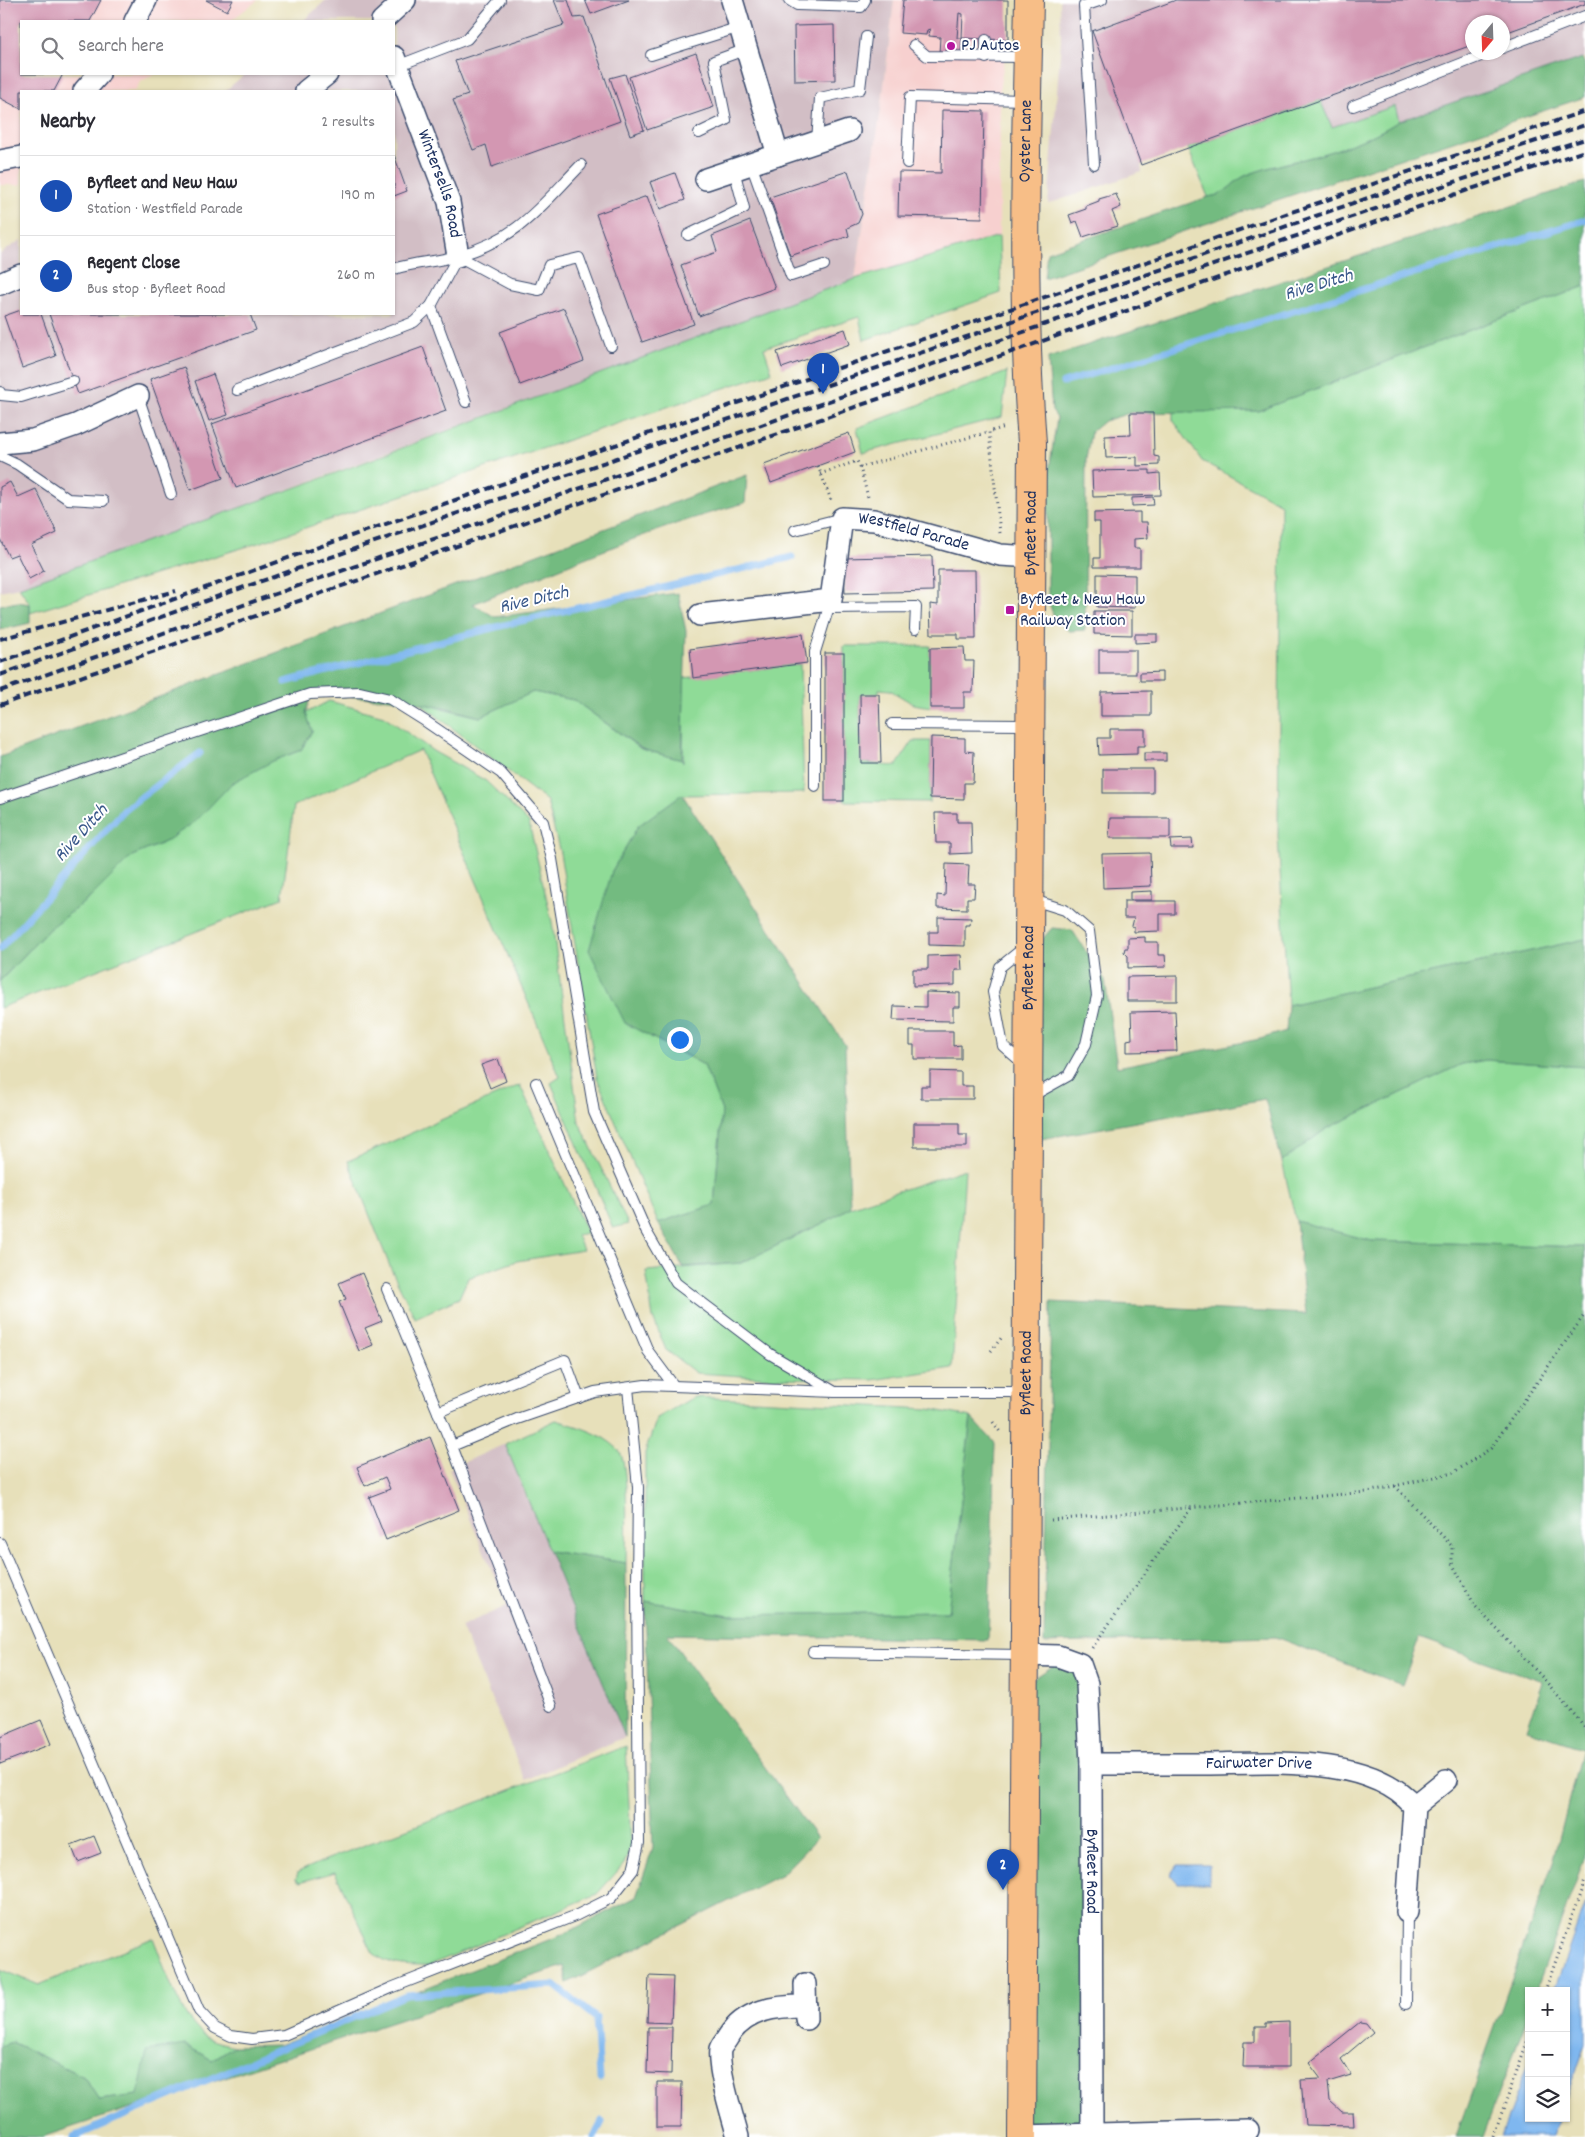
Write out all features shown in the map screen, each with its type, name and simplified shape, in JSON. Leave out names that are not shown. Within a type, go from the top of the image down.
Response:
[{"type":"main road","name":"Oyster Lane","points":[[1026,282],[1029,0]]},
{"type":"main road","name":"Byfleet Road","points":[[1022,2136],[1032,557],[1032,443],[1026,282]]},
{"type":"street","points":[[135,20],[146,0]]},
{"type":"street","points":[[383,20],[405,0]]},
{"type":"street","points":[[732,0],[778,155]]},
{"type":"street","name":"Wintersells Road","points":[[396,62],[449,202],[458,256]]},
{"type":"street","points":[[85,90],[98,75]]},
{"type":"street","points":[[307,90],[326,75]]},
{"type":"street","points":[[706,179],[849,131]]},
{"type":"street","points":[[0,161],[20,157]]},
{"type":"street","points":[[0,284],[20,275]]},
{"type":"street","points":[[0,443],[33,440],[76,425],[138,396]]},
{"type":"street","points":[[700,615],[830,604],[840,518]]},
{"type":"street","name":"Westfield Parade","points":[[840,518],[874,520],[1000,555],[1032,557]]},
{"type":"street","points":[[1025,1655],[1058,1656],[1080,1664]]},
{"type":"street","name":"Byfleet Road","points":[[1080,1664],[1087,1684],[1092,1764],[1092,2136]]},
{"type":"street","name":"Fairwater Drive","points":[[1092,1764],[1302,1764],[1349,1771],[1385,1783],[1404,1794],[1414,1806]]},
{"type":"street","points":[[1407,1912],[1414,1806],[1446,1780]]},
{"type":"street","points":[[738,2137],[721,2069],[720,2050],[732,2031],[748,2016],[776,2006],[806,2012],[805,1984]]},
{"type":"street","points":[[1022,2136],[1092,2136],[1248,2130]]},
{"type":"lane","points":[[396,62],[467,40],[500,0]]},
{"type":"lane","points":[[789,0],[797,4],[861,7],[865,0]]},
{"type":"lane","points":[[1094,164],[1084,6],[1102,0]]},
{"type":"lane","points":[[1510,45],[1585,16]]},
{"type":"lane","points":[[651,55],[740,27]]},
{"type":"lane","points":[[817,142],[820,98],[860,88],[866,37]]},
{"type":"lane","points":[[986,40],[986,58]]},
{"type":"lane","points":[[914,45],[927,56],[1028,57]]},
{"type":"lane","points":[[699,132],[726,120],[714,61],[746,49]]},
{"type":"lane","points":[[1353,106],[1470,60]]},
{"type":"lane","points":[[907,163],[910,97],[1028,100]]},
{"type":"lane","points":[[395,269],[458,256],[507,237],[522,226],[581,165]]},
{"type":"lane","points":[[688,234],[744,208],[742,167]]},
{"type":"lane","points":[[742,167],[791,276],[824,265]]},
{"type":"lane","points":[[237,390],[414,322],[431,306],[458,256]]},
{"type":"lane","points":[[458,256],[510,284],[539,290],[549,265],[579,258],[611,346]]},
{"type":"lane","points":[[431,306],[466,402]]},
{"type":"lane","points":[[0,392],[1,395],[21,397],[73,381]]},
{"type":"lane","points":[[138,396],[171,494]]},
{"type":"lane","points":[[0,456],[17,464],[68,499],[103,501]]},
{"type":"lane","name":"Westfield Parade","points":[[795,530],[840,518]]},
{"type":"lane","points":[[815,786],[815,652],[830,604],[916,607],[916,629]]},
{"type":"lane","points":[[0,798],[310,694],[360,692],[390,699],[501,773],[543,822],[552,859],[594,1112],[646,1232],[676,1283],[770,1354],[834,1392]]},
{"type":"lane","points":[[892,724],[1030,725]]},
{"type":"lane","points":[[1028,1098],[1068,1076],[1086,1044],[1097,996],[1089,931],[1065,910],[1029,898]]},
{"type":"lane","points":[[1028,1068],[1003,1046],[993,992],[1000,967],[1029,944]]},
{"type":"lane","points":[[536,1083],[648,1352],[674,1386]]},
{"type":"lane","points":[[387,1289],[452,1446],[551,1706]]},
{"type":"lane","points":[[438,1412],[566,1360],[579,1398]]},
{"type":"lane","points":[[452,1446],[517,1418],[595,1392],[645,1385],[834,1392],[1026,1392]]},
{"type":"lane","points":[[0,1543],[199,2011],[216,2028],[231,2036],[252,2039],[284,2035],[391,1988],[577,1915],[612,1898],[633,1870],[639,1844],[636,1585],[638,1487],[628,1388]]},
{"type":"lane","points":[[813,1652],[1025,1655]]},
{"type":"lane","points":[[1406,2004],[1407,1912]]},
{"type":"path","points":[[860,467],[1009,426]]},
{"type":"path","name":"Byfleet Road","points":[[989,432],[1000,536]]},
{"type":"path","points":[[820,474],[856,461],[860,467],[874,520]]},
{"type":"path","points":[[818,466],[840,518]]},
{"type":"path","points":[[1026,1523],[1367,1492],[1453,1473],[1491,1448],[1585,1314]]},
{"type":"path","points":[[1395,1486],[1452,1546],[1452,1563],[1475,1606],[1543,1678],[1585,1727]]},
{"type":"path","points":[[1080,1664],[1191,1508]]},
{"type":"path","points":[[1546,1987],[1585,1880]]},
{"type":"path","points":[[1493,2137],[1525,2047]]},
{"type":"shaded area","points":[[0,0],[258,0],[231,20],[20,20],[20,75],[153,75],[140,82],[136,90],[20,90],[20,185],[0,185]]},
{"type":"shaded area","points":[[326,0],[894,0],[882,102],[855,279],[165,535],[19,587],[0,591],[0,254],[20,241],[20,315],[395,315],[395,90],[226,90],[244,75],[395,75],[395,20],[304,20]]},
{"type":"shaded area","points":[[894,0],[1008,0],[1008,40],[1000,85],[999,236],[855,279],[882,102]]},
{"type":"shaded area","points":[[1060,0],[1585,0],[1585,57],[1399,121],[1395,106],[1332,127],[1320,100],[1141,165],[1142,172],[1048,204],[1061,41]]},
{"type":"shaded area","points":[[505,1444],[625,1737],[525,1780],[461,1626],[507,1606],[449,1469]]},
{"type":"green space","points":[[1582,58],[1585,65],[1585,97],[1044,278],[1047,252],[1215,196],[1253,173],[1347,146],[1399,121]]},
{"type":"green space","points":[[1320,100],[1332,127],[1395,106],[1399,121],[1347,146],[1247,175],[1220,194],[1208,197],[1188,148]]},
{"type":"green space","points":[[1585,182],[1585,286],[1258,411],[1130,413],[1104,421],[1091,432],[1086,459],[1085,630],[1069,631],[1054,617],[1048,600],[1048,477],[1057,418],[1052,411],[1048,358]]},
{"type":"green space","points":[[999,236],[1001,293],[864,340],[859,317],[764,348],[772,372],[281,536],[30,613],[30,604],[19,587],[325,477],[855,279]]},
{"type":"green space","points":[[1585,286],[1585,939],[1288,1005],[1278,836],[1281,504],[1202,461],[1173,420],[1173,411],[1258,411]]},
{"type":"green space","points":[[1007,372],[1002,417],[863,453],[857,428]]},
{"type":"green space","points":[[747,475],[745,503],[641,536],[473,604],[495,617],[678,593],[686,631],[682,760],[642,749],[574,700],[533,692],[480,717],[443,707],[390,699],[311,694],[306,713],[312,731],[301,750],[273,761],[232,783],[196,821],[165,842],[132,856],[91,897],[49,929],[0,981],[0,757]]},
{"type":"green space","points":[[18,602],[30,604],[30,623],[0,630],[0,605]]},
{"type":"green space","points":[[844,646],[930,646],[931,707],[913,704],[890,690],[879,689],[879,694],[860,695],[861,763],[897,765],[913,741],[931,741],[930,802],[844,801]]},
{"type":"green space","points":[[800,664],[804,793],[682,795],[638,826],[612,871],[625,1023],[704,1065],[722,1111],[714,1205],[658,1223],[597,1078],[560,853],[547,801],[420,703],[480,717],[533,692],[574,700],[641,749],[682,760],[683,763],[684,678]]},
{"type":"green space","points":[[329,701],[384,716],[433,751],[486,781],[529,823],[552,922],[579,1122],[628,1224],[613,1228],[551,1083],[560,1077],[420,750],[294,806],[282,898],[0,1008],[0,981],[49,929],[91,897],[132,856],[165,842],[230,777],[301,750],[312,731],[306,713]]},
{"type":"green space","points":[[682,794],[845,1045],[850,1207],[827,1221],[741,1263],[683,1267],[658,1223],[714,1205],[722,1111],[704,1065],[625,1023],[589,950],[612,871],[638,826]]},
{"type":"green space","points":[[1052,928],[1072,930],[1105,980],[1117,1067],[1260,1039],[1286,1031],[1288,1005],[1585,939],[1585,1067],[1486,1060],[1462,1064],[1326,1129],[1282,1161],[1265,1099],[1041,1139],[1038,949],[1044,937]]},
{"type":"green space","points":[[1486,1060],[1585,1067],[1585,1247],[1372,1241],[1296,1221],[1282,1161],[1326,1129],[1462,1064]]},
{"type":"green space","points":[[520,1085],[587,1233],[577,1235],[583,1250],[517,1261],[468,1278],[459,1298],[415,1318],[391,1269],[348,1161]]},
{"type":"green space","points":[[965,1169],[952,1368],[872,1380],[774,1378],[696,1373],[666,1350],[653,1318],[646,1271],[741,1263],[827,1221],[850,1207]]},
{"type":"green space","points":[[1296,1221],[1372,1241],[1585,1247],[1585,1857],[1537,1987],[1525,1987],[1525,2023],[1483,2137],[1456,2137],[1554,1860],[1582,1748],[1527,1730],[1543,1682],[1419,1638],[1402,1685],[1275,1637],[1044,1643],[1051,1302],[1306,1314]]},
{"type":"green space","points":[[694,1397],[929,1409],[971,1417],[948,1612],[729,1615],[645,1601],[645,1453],[657,1418]]},
{"type":"green space","points":[[971,1417],[995,1443],[988,1640],[667,1634],[817,1838],[782,1874],[567,1983],[564,1966],[42,2137],[0,2137],[0,2046],[12,2042],[84,2077],[99,2100],[138,2095],[147,2051],[185,2045],[212,2060],[234,2046],[279,2045],[564,1934],[636,1897],[653,1848],[645,1601],[729,1615],[948,1612]]},
{"type":"green space","points":[[556,1420],[604,1438],[618,1449],[622,1456],[626,1485],[626,1563],[549,1551],[505,1444]]},
{"type":"green space","points":[[549,1551],[626,1563],[625,1737]]},
{"type":"green space","points":[[1059,1662],[1080,1664],[1092,2125],[1021,2127],[1024,1685]]},
{"type":"green space","points":[[626,1746],[631,1845],[624,1864],[597,1894],[428,1966],[392,1963],[373,1953],[335,1872],[300,1882],[296,1879],[298,1872],[328,1859]]},
{"type":"green space","points":[[153,1938],[174,1992],[189,2019],[208,2038],[234,2046],[212,2060],[185,2045],[139,2095],[99,2100],[84,2077],[12,2042],[0,2046],[0,1969],[39,1985]]},
{"type":"water","points":[[1178,1865],[1209,1865],[1209,1883],[1178,1883],[1171,1875]]},
{"type":"water","points":[[1585,1903],[1585,2045],[1570,2086],[1570,1987],[1555,1987]]},
{"type":"water","points":[[1525,2071],[1525,2122],[1558,2122],[1552,2137],[1501,2137]]},
{"type":"building","points":[[0,0],[101,0],[91,20],[20,20],[20,75],[62,75],[55,90],[20,90],[20,108],[0,98]]},
{"type":"building","points":[[206,0],[233,0],[227,11]]},
{"type":"building","points":[[554,0],[568,0],[574,18],[584,17],[620,121],[492,167],[486,145],[473,150],[453,100],[468,95],[455,61],[564,25]]},
{"type":"building","points":[[585,0],[629,0],[591,14]]},
{"type":"building","points":[[903,0],[1008,0],[1008,40],[962,38],[961,55],[939,54],[940,37],[929,36],[930,29],[927,30],[926,35],[900,33]],"holes":[[[959,13],[963,14],[962,38],[957,38]]]},
{"type":"building","points":[[1176,0],[1585,0],[1585,4],[1510,31],[1510,15],[1465,15],[1465,48],[1141,165],[1092,31]]},
{"type":"building","points":[[834,25],[835,80],[795,81],[794,26]]},
{"type":"building","points":[[696,53],[714,107],[647,130],[629,77]]},
{"type":"building","points":[[625,74],[644,130],[630,135],[610,78]]},
{"type":"building","points":[[942,110],[984,111],[982,218],[898,216],[899,172],[941,173]]},
{"type":"building","points":[[395,158],[407,191],[395,196]]},
{"type":"building","points":[[848,171],[862,214],[858,223],[847,228],[849,236],[790,256],[770,197]]},
{"type":"building","points":[[675,173],[685,200],[660,209],[650,182]]},
{"type":"building","points":[[1116,194],[1121,207],[1112,211],[1118,226],[1083,237],[1077,221],[1072,223],[1069,215],[1086,209],[1086,206],[1099,201],[1099,199]]},
{"type":"building","points":[[647,196],[694,324],[642,342],[596,214]]},
{"type":"building","points":[[750,221],[775,288],[699,316],[681,265],[717,252],[712,236]]},
{"type":"building","points":[[564,308],[584,361],[520,385],[500,332]]},
{"type":"building","points":[[20,310],[20,315],[41,315],[56,356],[22,368],[4,316]]},
{"type":"building","points":[[49,315],[250,315],[256,330],[78,394]]},
{"type":"building","points":[[845,329],[850,344],[782,368],[777,352]]},
{"type":"building","points":[[423,347],[446,411],[236,488],[212,424]]},
{"type":"building","points":[[184,367],[223,478],[190,490],[150,379]]},
{"type":"building","points":[[213,374],[228,415],[209,421],[195,381]]},
{"type":"building","points":[[1130,413],[1153,413],[1154,456],[1159,457],[1159,465],[1137,466],[1137,457],[1106,458],[1105,436],[1131,435]]},
{"type":"building","points":[[849,433],[855,452],[771,483],[764,464]]},
{"type":"building","points":[[1150,470],[1150,474],[1160,473],[1161,495],[1093,497],[1092,471]]},
{"type":"building","points":[[10,482],[18,497],[36,489],[57,533],[31,545],[44,571],[29,579],[17,554],[9,557],[0,539],[0,487]]},
{"type":"building","points":[[1153,497],[1154,505],[1132,506],[1132,498]]},
{"type":"building","points":[[1140,512],[1140,522],[1147,522],[1148,538],[1134,539],[1134,548],[1140,548],[1140,567],[1094,567],[1094,558],[1100,558],[1100,522],[1094,522],[1094,513]]},
{"type":"building","points":[[932,556],[933,591],[845,593],[844,558]]},
{"type":"building","points":[[938,570],[975,570],[976,639],[958,639],[958,634],[931,634],[930,604],[938,605]]},
{"type":"building","points":[[1097,574],[1135,575],[1135,608],[1097,607]]},
{"type":"building","points":[[1094,611],[1132,611],[1132,635],[1094,634]]},
{"type":"building","points":[[803,634],[807,663],[693,678],[690,649]]},
{"type":"building","points":[[1135,634],[1157,634],[1157,642],[1135,643]]},
{"type":"building","points":[[964,647],[965,661],[974,661],[973,692],[964,692],[964,708],[930,708],[930,648]]},
{"type":"building","points":[[1099,650],[1136,650],[1136,674],[1099,674]]},
{"type":"building","points":[[825,653],[844,653],[844,801],[825,801]]},
{"type":"building","points":[[1162,672],[1162,681],[1140,681],[1140,673]]},
{"type":"building","points":[[1151,691],[1151,716],[1101,716],[1101,692]]},
{"type":"building","points":[[860,694],[879,694],[881,763],[861,763]]},
{"type":"building","points":[[1110,729],[1145,729],[1145,746],[1137,746],[1137,754],[1099,755],[1098,738],[1110,738]]},
{"type":"building","points":[[931,737],[965,738],[965,751],[974,752],[973,783],[964,783],[964,799],[930,798]]},
{"type":"building","points":[[1144,753],[1166,753],[1166,761],[1144,761]]},
{"type":"building","points":[[1103,769],[1153,769],[1153,793],[1103,793]]},
{"type":"building","points":[[935,813],[957,813],[957,822],[971,822],[972,853],[950,854],[950,843],[936,843]]},
{"type":"building","points":[[1110,818],[1170,818],[1170,838],[1109,838]]},
{"type":"building","points":[[1192,839],[1193,848],[1171,848],[1170,840]]},
{"type":"building","points":[[1150,853],[1151,886],[1103,888],[1102,854]]},
{"type":"building","points":[[946,864],[969,865],[968,884],[975,884],[974,898],[967,898],[967,909],[937,908],[937,895],[945,896]]},
{"type":"building","points":[[1152,891],[1152,900],[1130,900],[1130,892]]},
{"type":"building","points":[[1124,901],[1175,901],[1175,914],[1160,914],[1160,931],[1134,932],[1134,927],[1132,926],[1134,918],[1124,918]]},
{"type":"building","points":[[938,917],[971,918],[970,925],[965,925],[965,946],[929,945],[929,932],[938,932]]},
{"type":"building","points":[[1145,937],[1145,942],[1158,942],[1158,955],[1165,955],[1166,967],[1128,968],[1128,956],[1124,952],[1125,948],[1128,948],[1128,938]]},
{"type":"building","points":[[961,955],[962,970],[955,970],[955,985],[913,986],[913,969],[928,969],[928,956]]},
{"type":"building","points":[[1177,976],[1177,1001],[1127,1001],[1127,977]]},
{"type":"building","points":[[926,992],[960,993],[960,1007],[953,1007],[953,1021],[893,1020],[894,1006],[926,1007]]},
{"type":"building","points":[[1175,1011],[1177,1051],[1127,1052],[1127,1040],[1132,1039],[1131,1012]]},
{"type":"building","points":[[910,1031],[953,1031],[953,1046],[961,1045],[961,1059],[914,1059],[914,1045],[910,1045]]},
{"type":"building","points":[[498,1059],[506,1081],[490,1088],[481,1065]]},
{"type":"building","points":[[930,1071],[961,1072],[961,1086],[973,1086],[973,1099],[921,1099],[921,1086],[930,1086]]},
{"type":"building","points":[[914,1123],[959,1123],[959,1135],[967,1135],[967,1147],[914,1147]]},
{"type":"building","points":[[362,1273],[382,1321],[365,1328],[373,1345],[359,1351],[339,1302],[346,1299],[339,1283]]},
{"type":"building","points":[[430,1437],[459,1510],[386,1540],[369,1497],[390,1489],[385,1477],[365,1486],[357,1467]]},
{"type":"building","points":[[41,1720],[51,1744],[0,1764],[0,1737]]},
{"type":"building","points":[[94,1836],[101,1853],[78,1862],[71,1845]]},
{"type":"building","points":[[649,1976],[673,1977],[671,2023],[647,2022]]},
{"type":"building","points":[[1289,2022],[1289,2067],[1243,2067],[1244,2042],[1255,2042],[1255,2027],[1266,2027],[1266,2023]]},
{"type":"building","points":[[1360,2022],[1366,2023],[1373,2032],[1341,2059],[1351,2075],[1328,2082],[1330,2101],[1342,2112],[1353,2112],[1354,2126],[1305,2125],[1301,2080],[1321,2079],[1309,2063]]},
{"type":"building","points":[[648,2027],[672,2027],[671,2074],[647,2073]]},
{"type":"building","points":[[657,2082],[682,2082],[681,2127],[657,2127]]},
{"type":"waterway","name":"Rive Ditch","points":[[1063,383],[1585,220]]},
{"type":"waterway","name":"Rive Ditch","points":[[285,682],[492,628],[792,557]]},
{"type":"waterway","name":"Rive Ditch","points":[[0,949],[125,809],[200,753]]},
{"type":"waterway","points":[[74,2137],[406,1995],[554,1985],[596,2018],[600,2078]]},
{"type":"waterway","points":[[594,2137],[602,2122]]},
{"type":"railway","points":[[0,662],[316,548],[1585,111]]},
{"type":"railway","points":[[0,675],[233,591],[1463,165],[1585,125]]},
{"type":"railway","points":[[0,691],[711,443],[1101,304],[1585,139]]},
{"type":"railway","points":[[0,705],[850,409],[1354,229],[1585,151]]},
{"type":"railway","points":[[0,639],[176,591]]},
{"type":"place","name":"PJ Autos","points":[[951,46]]},
{"type":"place","name":"Byfleet and New Haw","points":[[823,394]]},
{"type":"place","name":"Byfleet & New Haw Railway Station","points":[[1010,610]]},
{"type":"place","name":"Regent Close","points":[[1003,1890]]}]
